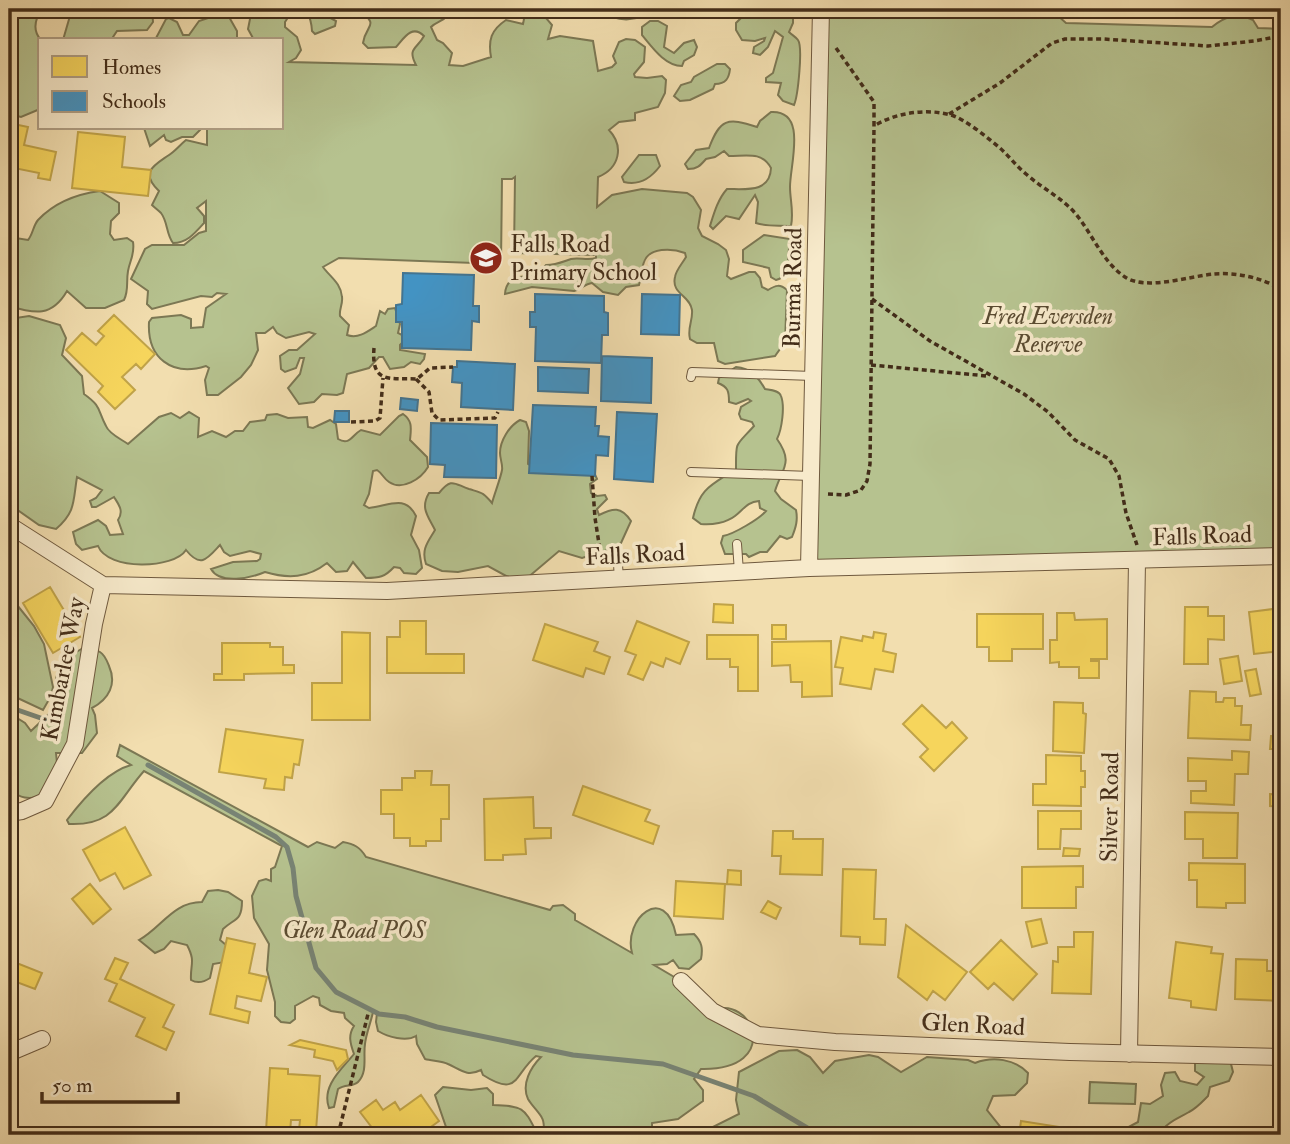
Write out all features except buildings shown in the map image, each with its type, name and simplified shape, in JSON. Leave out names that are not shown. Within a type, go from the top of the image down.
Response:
[{"type":"street","name":"Burma Road","points":[[809,568],[821,9]]},
{"type":"street","points":[[9,525],[103,585]]},
{"type":"street","name":"Falls Road","points":[[103,585],[387,591],[809,568],[1281,556]]},
{"type":"street","name":"Silver Road","points":[[1129,1054],[1139,561]]},
{"type":"street","name":"Kimbarlee Way","points":[[9,813],[22,811],[45,801],[75,744],[103,585]]},
{"type":"street","name":"Glen Road","points":[[681,981],[712,1011],[758,1035],[835,1042],[1129,1054],[1281,1057]]},
{"type":"street","points":[[9,1054],[42,1039]]},
{"type":"lane","points":[[691,377],[692,372],[813,376]]},
{"type":"lane","points":[[691,472],[811,476]]},
{"type":"lane","points":[[737,544],[739,572]]},
{"type":"lane","points":[[612,579],[617,550]]},
{"type":"path","points":[[811,494],[856,494],[865,486],[870,464],[874,102],[821,27]]},
{"type":"path","points":[[874,126],[903,114],[949,114],[963,108],[1052,43],[1065,39],[1208,46],[1281,36]]},
{"type":"path","points":[[949,114],[977,131],[1001,149],[1031,178],[1058,195],[1080,219],[1114,267],[1135,282],[1163,282],[1215,274],[1238,274],[1281,289]]},
{"type":"path","points":[[872,299],[930,341],[1024,394],[1048,412],[1075,440],[1109,459],[1119,475],[1139,561]]},
{"type":"path","points":[[351,422],[374,421],[380,418],[383,378],[374,366],[374,348]]},
{"type":"path","points":[[871,365],[990,376]]},
{"type":"path","points":[[383,378],[416,379],[434,366],[453,367]]},
{"type":"path","points":[[416,379],[429,392],[432,413],[439,420],[495,418],[498,412]]},
{"type":"path","points":[[592,476],[597,532],[612,579]]},
{"type":"path","points":[[338,1135],[368,1014]]},
{"type":"green space","points":[[9,9],[42,9],[36,24],[40,38],[38,110],[21,117],[9,114]]},
{"type":"green space","points":[[72,9],[152,9],[153,22],[147,30],[117,31],[112,38],[64,38]]},
{"type":"green space","points":[[252,9],[324,9],[323,14],[336,21],[335,26],[315,34],[305,13],[291,13],[285,22],[285,27],[297,37],[301,50],[296,58],[289,62],[416,65],[412,55],[424,36],[416,31],[405,36],[396,47],[368,48],[363,43],[370,22],[358,9],[527,9],[487,15],[447,16],[433,25],[431,27],[437,40],[452,53],[449,65],[463,66],[491,57],[490,40],[497,28],[506,20],[523,24],[525,14],[531,9],[541,12],[552,25],[548,39],[560,36],[593,41],[598,71],[616,63],[613,56],[619,42],[626,39],[635,40],[645,47],[644,62],[634,74],[635,77],[662,76],[666,80],[665,93],[658,107],[635,113],[635,120],[619,122],[609,130],[618,150],[611,168],[598,177],[597,207],[612,195],[642,189],[687,193],[693,197],[701,210],[698,228],[702,236],[726,250],[729,259],[727,276],[731,279],[755,272],[762,287],[768,290],[780,286],[787,290],[785,342],[775,356],[725,364],[718,361],[714,343],[697,343],[690,339],[691,305],[674,283],[686,257],[685,253],[674,250],[656,251],[647,257],[639,285],[626,287],[618,295],[603,292],[592,283],[574,291],[532,287],[505,294],[511,280],[536,276],[546,265],[596,258],[596,255],[514,253],[515,177],[502,179],[501,264],[339,258],[323,267],[341,292],[340,316],[349,325],[347,335],[366,333],[376,326],[380,311],[385,314],[388,309],[395,308],[400,324],[398,333],[404,336],[400,350],[425,354],[420,364],[411,362],[404,367],[390,369],[383,357],[379,357],[369,368],[347,374],[343,393],[322,394],[314,402],[299,404],[288,388],[300,374],[304,358],[300,358],[296,368],[285,372],[281,369],[280,356],[289,350],[297,350],[315,334],[309,332],[286,338],[273,327],[265,333],[256,333],[258,350],[241,377],[218,395],[207,395],[205,380],[209,368],[206,366],[182,369],[164,362],[152,346],[149,322],[152,318],[181,315],[191,319],[191,328],[203,327],[206,308],[226,294],[201,296],[152,309],[147,304],[148,291],[131,279],[145,249],[152,245],[184,245],[206,231],[206,201],[197,208],[204,216],[204,223],[187,239],[173,243],[161,213],[152,205],[159,191],[150,178],[152,168],[156,164],[186,140],[207,145],[207,130],[284,130],[284,38],[253,38],[248,29]]},
{"type":"green space","points":[[570,9],[656,9],[635,19],[621,19],[600,11],[580,16],[571,13]]},
{"type":"green space","points":[[720,9],[793,9],[793,23],[789,32],[798,40],[800,52],[794,105],[783,101],[778,95],[781,83],[766,82],[766,78],[773,73],[783,37],[775,31],[768,47],[760,55],[753,53],[754,47],[765,38],[755,41],[742,40],[736,30],[736,23],[742,14]]},
{"type":"green space","name":"Fred Eversden Reserve","points":[[844,9],[851,9],[859,17],[889,18],[898,14],[929,13],[931,9],[1043,9],[1056,14],[1066,23],[1212,27],[1226,18],[1236,16],[1253,20],[1258,28],[1281,29],[1281,556],[809,568],[821,16],[840,17]]},
{"type":"green space","points":[[217,15],[229,17],[237,31],[237,38],[156,38],[166,19],[177,22],[183,35],[189,35],[199,21]]},
{"type":"green space","points":[[650,21],[658,21],[667,26],[664,47],[674,53],[684,43],[694,40],[697,47],[694,55],[684,61],[682,66],[670,63],[642,35],[642,27]]},
{"type":"green space","points":[[717,64],[725,64],[730,69],[724,82],[715,84],[713,89],[690,100],[680,101],[674,96],[681,85],[691,82],[694,77]]},
{"type":"green space","points":[[771,112],[782,114],[790,120],[793,129],[791,226],[756,223],[758,202],[755,195],[739,219],[726,216],[713,229],[710,226],[715,211],[727,189],[762,186],[770,176],[771,168],[758,157],[729,156],[724,151],[706,159],[696,168],[688,169],[685,164],[696,150],[709,148],[721,126],[738,122],[757,127]]},
{"type":"green space","points":[[145,130],[200,130],[193,137],[182,137],[171,142],[166,140],[164,135],[150,146]]},
{"type":"green space","points":[[639,155],[656,155],[660,166],[645,180],[624,182],[622,177]]},
{"type":"green space","points":[[100,191],[119,203],[119,213],[111,221],[110,234],[114,240],[127,238],[133,242],[124,300],[105,308],[86,308],[67,291],[55,305],[42,311],[27,311],[9,306],[9,237],[28,240],[38,220],[52,208],[83,194]]},
{"type":"green space","points":[[764,235],[790,239],[788,259],[793,261],[792,264],[785,275],[776,280],[771,277],[769,268],[743,262],[743,250]]},
{"type":"green space","points":[[29,316],[60,325],[66,338],[62,355],[82,376],[84,394],[96,405],[110,431],[128,444],[159,417],[171,413],[180,418],[189,412],[199,418],[198,437],[212,431],[226,437],[235,431],[243,431],[250,422],[265,420],[267,415],[277,414],[288,418],[307,417],[308,427],[313,428],[330,420],[336,424],[338,439],[342,441],[351,439],[361,430],[380,435],[403,414],[410,422],[410,440],[427,457],[428,467],[421,476],[400,485],[389,482],[377,470],[373,471],[364,505],[369,508],[402,503],[412,509],[416,516],[411,535],[419,550],[422,568],[416,574],[404,573],[400,568],[394,567],[382,576],[366,578],[353,562],[347,571],[336,572],[327,563],[313,572],[298,576],[265,572],[228,579],[215,574],[211,569],[233,562],[257,561],[261,554],[250,551],[230,556],[220,545],[204,560],[196,559],[186,550],[169,561],[156,564],[114,560],[98,546],[82,550],[76,544],[73,532],[98,520],[106,526],[110,535],[123,534],[118,520],[120,508],[114,497],[92,507],[90,501],[102,490],[77,477],[72,506],[67,517],[56,529],[39,525],[9,504],[9,369],[16,356],[15,349],[9,342],[9,319]]},
{"type":"green space","points":[[736,367],[750,371],[765,389],[776,391],[781,396],[782,418],[777,439],[786,460],[775,491],[797,514],[792,537],[787,539],[780,536],[767,552],[749,557],[746,554],[725,554],[721,543],[723,536],[746,526],[766,511],[760,508],[759,501],[749,504],[723,522],[701,524],[693,518],[703,493],[736,469],[738,444],[754,426],[752,422],[741,419],[739,414],[741,407],[751,401],[748,399],[736,404],[729,402],[727,390],[718,383],[719,378]]},
{"type":"green space","points":[[520,420],[526,422],[529,431],[528,464],[539,470],[593,470],[597,479],[590,484],[591,493],[597,496],[605,495],[607,499],[597,509],[599,515],[616,510],[624,513],[631,521],[621,543],[614,548],[582,558],[559,551],[526,579],[508,577],[488,566],[458,572],[442,571],[426,564],[425,550],[435,530],[425,508],[429,493],[439,493],[453,483],[482,493],[492,503],[502,470],[500,453],[503,439]]},
{"type":"green space","points":[[9,595],[34,626],[44,644],[53,687],[43,710],[9,694]]},
{"type":"green space","points":[[83,648],[102,653],[107,660],[112,679],[107,696],[92,708],[97,733],[82,753],[56,753],[57,763],[42,796],[25,798],[17,795],[9,790],[9,713],[25,723],[31,731],[49,714],[61,710],[56,688],[59,668]]},
{"type":"green space","name":"Glen Road POS","points":[[120,745],[308,847],[317,842],[335,848],[343,842],[359,848],[366,857],[550,910],[553,906],[563,905],[575,914],[575,920],[632,953],[631,940],[639,918],[646,911],[655,908],[663,911],[671,919],[676,935],[694,934],[697,937],[701,945],[701,959],[689,969],[679,968],[673,960],[667,964],[654,965],[681,981],[712,1011],[726,1008],[739,1012],[748,1022],[753,1034],[752,1047],[743,1058],[727,1066],[701,1069],[694,1079],[703,1090],[703,1101],[678,1119],[652,1123],[652,1135],[545,1135],[543,1120],[526,1093],[526,1082],[541,1057],[536,1056],[510,1084],[495,1082],[483,1075],[481,1070],[468,1073],[446,1063],[425,1059],[416,1036],[397,1038],[378,1031],[377,1013],[373,1012],[361,1078],[356,1084],[338,1089],[334,1107],[329,1108],[327,1100],[330,1085],[354,1054],[350,1039],[354,1026],[345,1018],[344,1013],[331,1011],[320,1005],[319,998],[313,996],[295,1006],[295,1019],[290,1023],[281,1022],[275,1016],[275,1002],[267,970],[269,944],[254,918],[252,896],[259,881],[271,881],[271,869],[275,867],[282,846],[144,771],[106,816],[96,821],[69,824],[67,820],[96,787],[131,765],[117,756]]},
{"type":"green space","points":[[208,891],[228,892],[242,901],[241,912],[223,929],[220,940],[226,945],[225,962],[213,964],[210,978],[196,982],[191,980],[192,959],[187,945],[171,941],[164,949],[155,953],[139,940],[175,911],[192,903],[202,902]]},
{"type":"green space","points":[[797,1050],[810,1057],[823,1073],[835,1061],[869,1055],[878,1057],[901,1072],[927,1057],[968,1060],[975,1063],[1003,1060],[1023,1068],[1028,1073],[1027,1083],[1015,1095],[993,1096],[987,1110],[1002,1129],[1003,1135],[686,1135],[693,1131],[707,1130],[739,1114],[736,1100],[739,1072],[779,1051]]},
{"type":"green space","points":[[1195,1059],[1230,1060],[1233,1072],[1229,1081],[1210,1087],[1208,1096],[1194,1109],[1166,1126],[1163,1135],[1118,1135],[1138,1122],[1141,1103],[1150,1104],[1163,1096],[1161,1085],[1165,1073],[1175,1072],[1180,1081],[1197,1085],[1204,1077],[1195,1071]]},
{"type":"green space","points":[[1090,1082],[1136,1084],[1135,1104],[1089,1103]]},
{"type":"green space","points":[[443,1087],[471,1090],[487,1088],[493,1094],[493,1105],[512,1106],[522,1110],[538,1135],[437,1135],[446,1127],[435,1095]]},
{"type":"waterway","points":[[9,707],[55,723]]},
{"type":"waterway","points":[[148,765],[276,837],[287,847],[293,868],[296,896],[316,968],[336,992],[379,1014],[405,1017],[437,1027],[573,1055],[663,1064],[754,1096],[819,1135]]},
{"type":"place","name":"Falls Road Primary School","points":[[486,258]]}]
